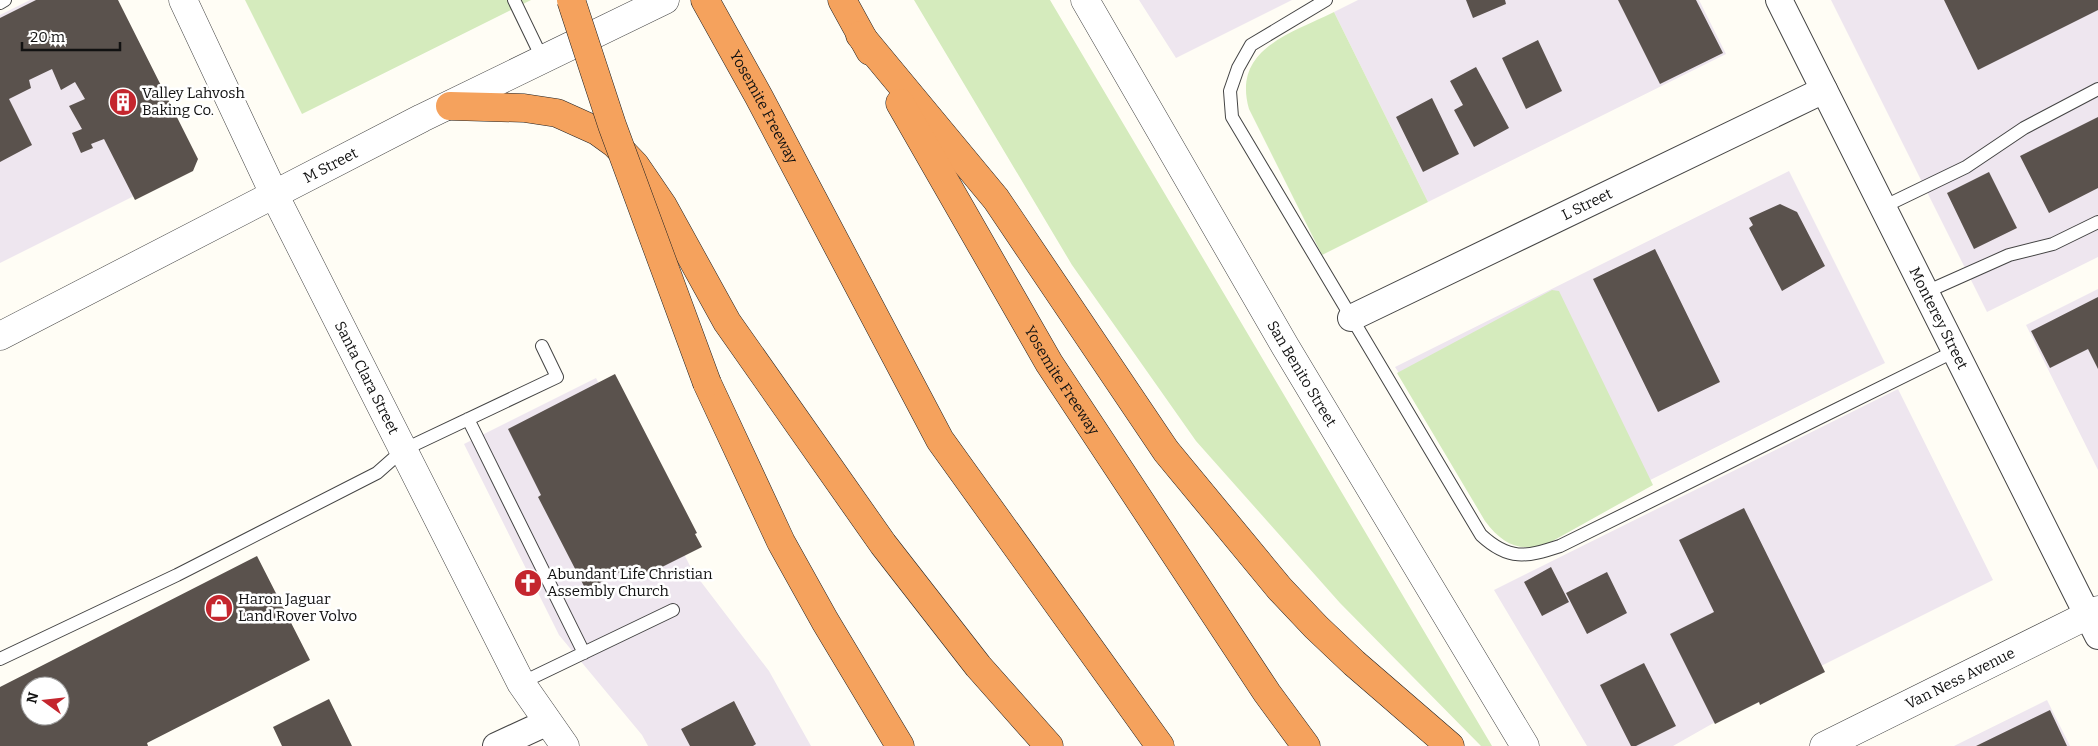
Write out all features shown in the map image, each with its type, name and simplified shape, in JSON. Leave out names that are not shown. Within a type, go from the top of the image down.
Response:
[{"type":"highway","points":[[571,0],[612,125],[707,383],[781,542],[824,621],[900,746]]},
{"type":"highway","name":"Yosemite Freeway","points":[[705,0],[759,97],[940,440],[1160,746]]},
{"type":"highway","name":"Yosemite Freeway","points":[[842,0],[860,35],[1049,362],[1267,693],[1306,746]]},
{"type":"highway","points":[[860,35],[996,199],[1166,451],[1280,589],[1316,627],[1450,746]]},
{"type":"highway","points":[[450,106],[524,108],[557,114],[597,131],[615,144],[635,166],[663,206],[728,322],[883,544],[978,666],[1049,746]]},
{"type":"street","name":"Santa Clara Street","points":[[183,0],[274,194],[521,683],[565,746]]},
{"type":"street","name":"M Street","points":[[0,336],[274,194],[664,0]]},
{"type":"street","name":"San Benito Street","points":[[1085,0],[1285,346],[1525,746]]},
{"type":"street","name":"Monterey Street","points":[[1780,0],[1955,351],[2095,620]]},
{"type":"street","name":"L Street","points":[[1351,318],[1824,90]]},
{"type":"street","name":"Van Ness Avenue","points":[[1824,746],[2095,620]]},
{"type":"street","points":[[496,746],[548,722]]},
{"type":"lane","points":[[0,3],[5,0]]},
{"type":"lane","points":[[514,0],[543,60]]},
{"type":"lane","points":[[1326,0],[1251,45],[1238,68],[1230,91],[1232,117],[1481,535],[1493,546],[1512,554],[1530,555],[1568,542],[1955,351]]},
{"type":"lane","points":[[1883,208],[1966,167],[2024,128],[2098,89]]},
{"type":"lane","points":[[1926,292],[2009,255],[2053,244],[2098,222]]},
{"type":"lane","points":[[0,659],[176,575],[377,473],[403,450],[557,377],[542,346]]},
{"type":"lane","points":[[468,419],[584,653]]},
{"type":"lane","points":[[521,683],[673,610]]},
{"type":"shaded area","points":[[30,0],[110,0],[194,166],[0,263],[0,15]]},
{"type":"shaded area","points":[[1139,0],[1292,0],[1176,58]]},
{"type":"shaded area","points":[[1358,0],[1699,0],[1726,54],[1428,202],[1334,12]]},
{"type":"shaded area","points":[[1831,0],[2098,0],[2098,257],[1987,312]]},
{"type":"shaded area","points":[[1789,171],[1885,363],[1542,534],[1485,502],[1395,367]]},
{"type":"shaded area","points":[[2098,289],[2098,470],[2026,325]]},
{"type":"shaded area","points":[[596,378],[692,570],[769,671],[811,746],[648,746],[642,735],[559,635],[464,444]]},
{"type":"shaded area","points":[[1898,389],[1993,580],[1761,696],[1673,746],[1587,746],[1494,590]]},
{"type":"shaded area","points":[[2047,700],[2070,746],[1954,746]]},
{"type":"green space","points":[[245,0],[531,0],[302,114]]},
{"type":"green space","points":[[914,0],[1050,0],[1492,746],[1481,746],[1340,603],[1196,441],[1072,265]]},
{"type":"green space","points":[[1334,12],[1428,202],[1322,255],[1249,109],[1246,89],[1249,72],[1257,58],[1269,46],[1300,28]]},
{"type":"green space","points":[[1552,290],[1559,291],[1653,485],[1549,543],[1539,546],[1521,547],[1513,545],[1499,536],[1485,521],[1397,373]]},
{"type":"building","name":"Valley Lahvosh Baking Co.","points":[[36,0],[118,0],[198,159],[193,171],[135,200],[104,139],[91,144],[93,148],[81,153],[72,133],[82,129],[69,106],[85,99],[75,82],[61,90],[52,69],[29,80],[31,88],[9,99],[32,145],[0,162],[0,18]]},
{"type":"building","points":[[1466,0],[1505,0],[1506,4],[1473,18]]},
{"type":"building","points":[[1618,0],[1696,0],[1723,53],[1660,84]]},
{"type":"building","points":[[1944,0],[2098,0],[2098,10],[1978,70]]},
{"type":"building","points":[[1538,40],[1562,91],[1526,109],[1502,58]]},
{"type":"building","points":[[1476,67],[1509,128],[1474,147],[1454,110],[1463,105],[1450,81]]},
{"type":"building","points":[[1432,98],[1459,154],[1423,172],[1396,117]]},
{"type":"building","points":[[2098,117],[2098,188],[2049,213],[2020,156]]},
{"type":"building","points":[[1989,172],[2017,228],[1974,249],[1947,193]]},
{"type":"building","points":[[1780,204],[1797,212],[1825,266],[1782,291],[1749,228],[1753,225],[1749,218]]},
{"type":"building","points":[[1655,249],[1720,382],[1658,412],[1593,279]]},
{"type":"building","points":[[2098,297],[2098,369],[2088,349],[2050,368],[2031,331]]},
{"type":"building","points":[[615,374],[697,533],[695,534],[702,547],[640,578],[634,565],[586,590],[538,497],[541,495],[508,429]]},
{"type":"building","points":[[1744,508],[1825,672],[1760,705],[1759,702],[1715,724],[1670,634],[1714,612],[1679,540]]},
{"type":"building","name":"Haron Jaguar Land Rover Volvo","points":[[257,556],[310,660],[147,743],[148,746],[0,746],[0,687],[20,677],[20,726],[70,726],[70,676],[22,676]]},
{"type":"building","points":[[1551,567],[1569,602],[1542,616],[1524,582]]},
{"type":"building","points":[[1607,572],[1627,613],[1587,634],[1566,593]]},
{"type":"building","points":[[1644,663],[1676,726],[1636,746],[1631,746],[1600,685]]},
{"type":"building","points":[[329,699],[352,746],[282,746],[273,727]]},
{"type":"building","points":[[734,701],[756,744],[753,746],[690,746],[681,729]]},
{"type":"building","points":[[2050,710],[2067,746],[1976,746]]},
{"type":"place","name":"Valley Lahvosh Baking Co.","points":[[123,102]]},
{"type":"place","name":"Abundant Life Christian Assembly Church","points":[[528,583]]},
{"type":"place","name":"Haron Jaguar Land Rover Volvo","points":[[219,608]]}]
